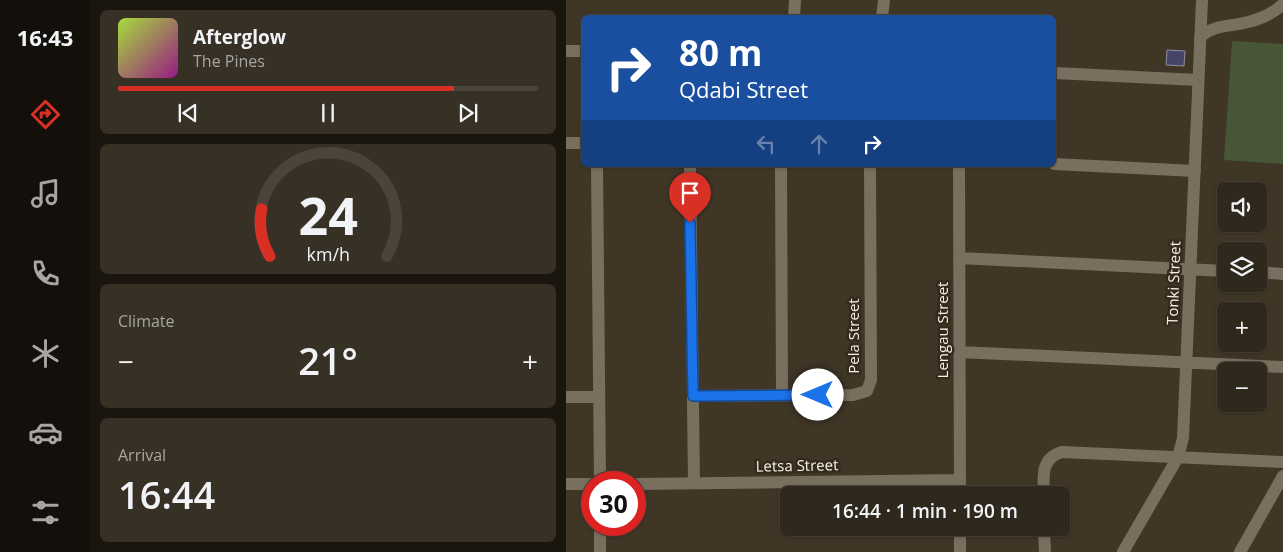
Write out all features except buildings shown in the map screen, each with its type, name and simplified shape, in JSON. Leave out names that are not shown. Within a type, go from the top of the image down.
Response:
[{"type":"street","points":[[794,0],[794,15]]},
{"type":"street","points":[[882,15],[884,0]]},
{"type":"street","name":"Tonki Street","points":[[1123,552],[1178,457],[1183,438],[1202,0]]},
{"type":"street","points":[[1200,37],[1207,31],[1223,25],[1248,22],[1275,11],[1283,4]]},
{"type":"street","points":[[566,51],[581,51]]},
{"type":"street","points":[[1056,73],[1198,80]]},
{"type":"street","points":[[566,143],[581,143]]},
{"type":"street","points":[[1056,164],[1194,170]]},
{"type":"street","points":[[596,167],[600,471]]},
{"type":"street","points":[[690,167],[694,483]]},
{"type":"street","points":[[781,167],[782,395]]},
{"type":"street","name":"Pela Street","points":[[693,396],[860,395],[869,387],[870,167]]},
{"type":"street","name":"Lengau Street","points":[[959,167],[960,486]]},
{"type":"street","points":[[959,258],[1217,270]]},
{"type":"street","points":[[1267,273],[1283,274]]},
{"type":"street","points":[[960,352],[1283,367]]},
{"type":"street","points":[[566,397],[599,397]]},
{"type":"street","points":[[1044,486],[1044,467],[1049,458],[1057,453],[1078,451],[1283,462]]},
{"type":"street","points":[[1240,552],[1283,476]]},
{"type":"street","name":"Letsa Street","points":[[646,484],[960,480]]},
{"type":"street","points":[[566,484],[581,484]]},
{"type":"street","points":[[600,536],[600,552]]},
{"type":"street","points":[[960,536],[960,552]]},
{"type":"street","points":[[1044,536],[1045,552]]},
{"type":"green space","points":[[1232,41],[1283,44],[1283,164],[1224,160]]},
{"type":"route","points":[[690,223],[693,396],[818,395]]}]
